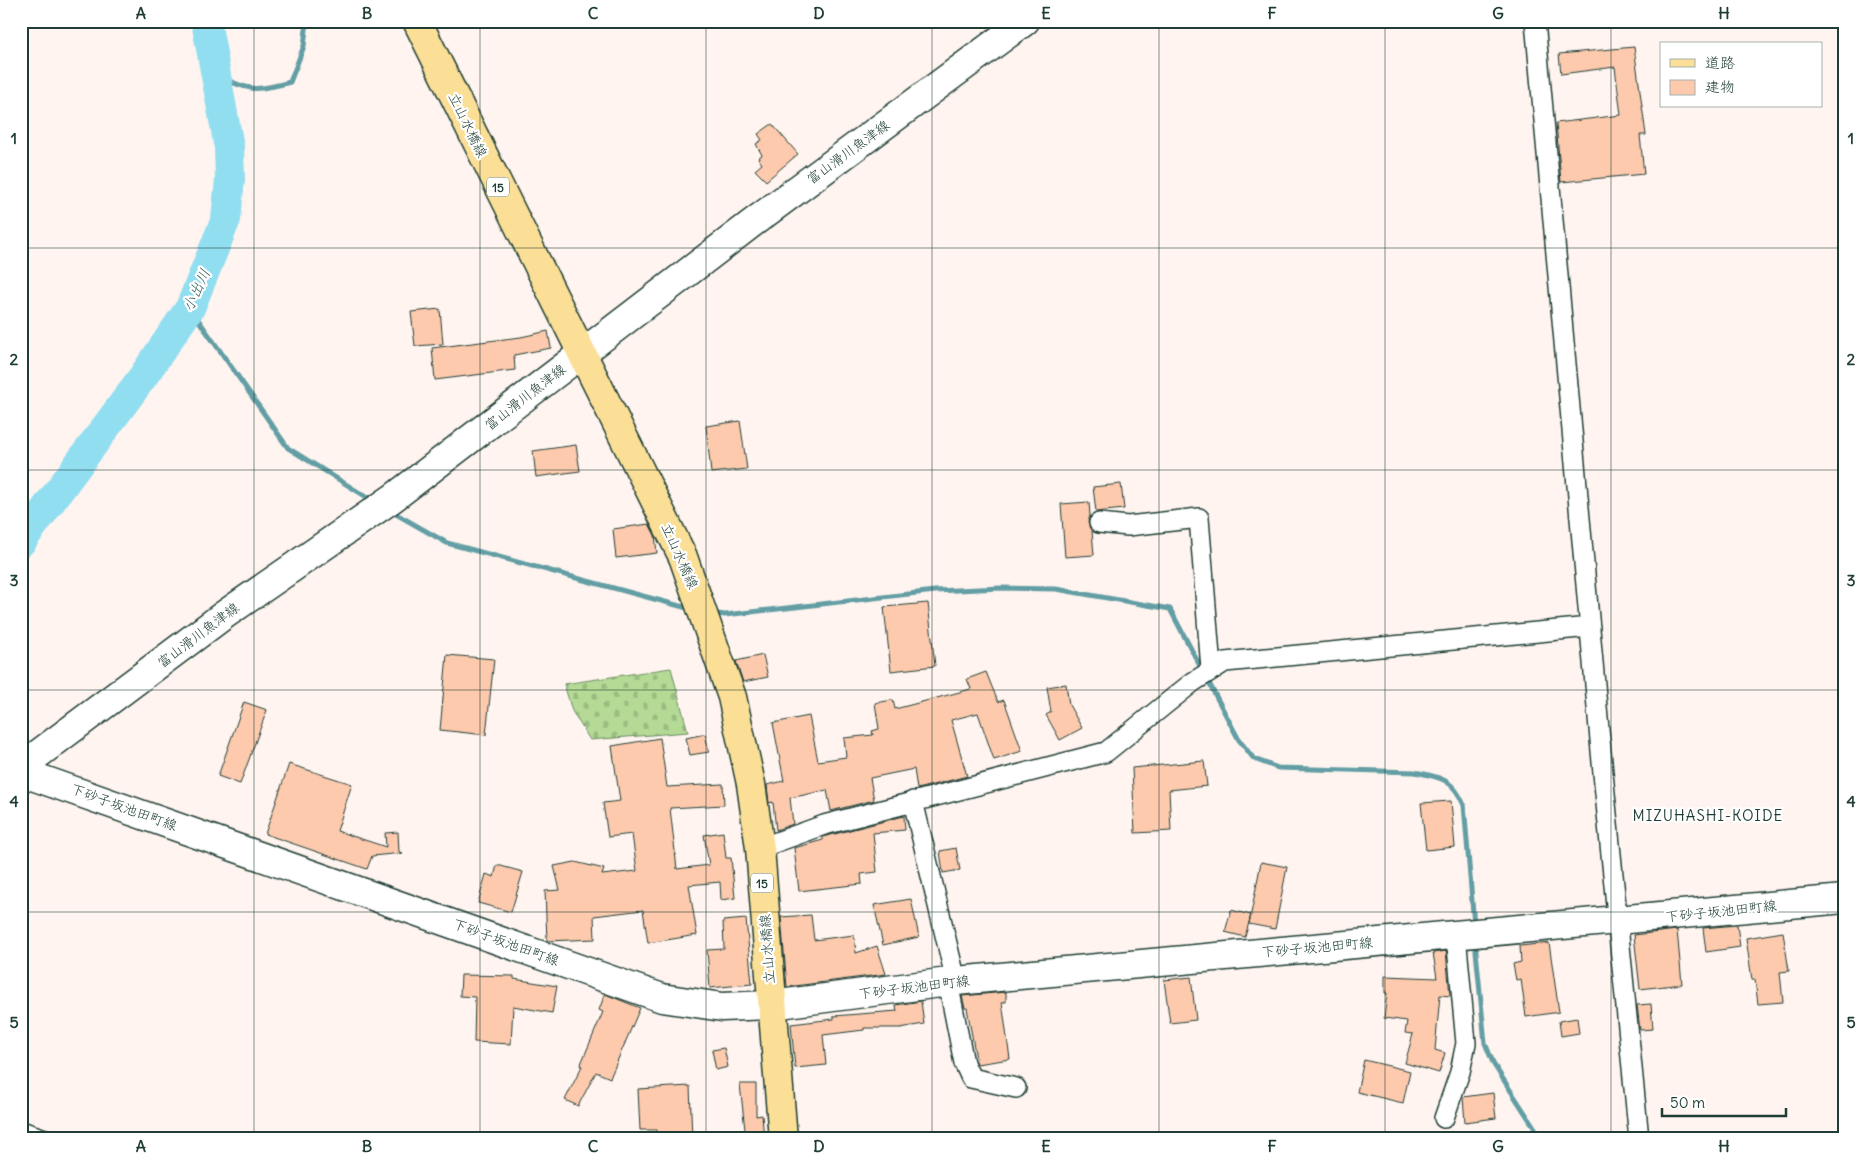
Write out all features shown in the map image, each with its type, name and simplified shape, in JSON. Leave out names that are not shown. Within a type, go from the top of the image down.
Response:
[{"type":"main road","name":"立山水橋線","points":[[417,21],[682,557],[711,632],[732,698],[751,784],[760,848],[783,1139]]},
{"type":"main road","name":"富山滑川魚津線","points":[[21,768],[224,615],[393,498],[582,352],[1025,21]]},
{"type":"main road","name":"下砂子坂池田町線","points":[[21,772],[662,998],[722,1007],[772,1005],[952,982],[1456,935],[1618,922],[1844,899]]},
{"type":"street","points":[[1535,21],[1639,1139]]},
{"type":"street","points":[[1100,524],[1128,526],[1199,518],[1210,669]]},
{"type":"street","points":[[760,848],[824,824],[1106,752],[1210,669],[1225,662],[1590,627]]},
{"type":"street","points":[[913,801],[952,982],[964,1063],[971,1078],[1016,1088]]},
{"type":"street","points":[[1444,1118],[1460,1072],[1466,1043],[1456,935]]},
{"type":"street","points":[[21,1130],[45,1139]]},
{"type":"green space","points":[[671,668],[688,732],[590,740],[572,711],[564,684]]},
{"type":"building","points":[[1634,47],[1646,135],[1640,135],[1644,174],[1561,182],[1556,123],[1621,115],[1615,67],[1561,74],[1559,54]]},
{"type":"building","points":[[772,124],[798,154],[766,181],[755,170],[762,164],[758,158],[762,155],[756,144],[762,140],[758,134]]},
{"type":"building","points":[[440,309],[443,344],[415,346],[411,312]]},
{"type":"building","points":[[548,331],[551,348],[514,355],[515,370],[435,380],[432,348],[521,337]]},
{"type":"building","points":[[740,421],[747,469],[711,473],[706,426]]},
{"type":"building","points":[[576,445],[580,471],[536,477],[533,451]]},
{"type":"building","points":[[1121,484],[1124,509],[1096,512],[1093,487]]},
{"type":"building","points":[[1089,502],[1090,516],[1088,522],[1092,531],[1094,555],[1065,557],[1061,504]]},
{"type":"building","points":[[649,524],[655,535],[657,553],[616,558],[613,529]]},
{"type":"building","points":[[928,603],[935,666],[891,671],[884,607]]},
{"type":"building","points":[[447,655],[494,659],[486,735],[440,730]]},
{"type":"building","points":[[763,655],[768,677],[743,682],[736,661]]},
{"type":"building","points":[[986,672],[998,702],[1004,700],[1022,751],[994,760],[978,713],[951,720],[967,776],[917,789],[914,769],[870,778],[874,800],[831,811],[827,790],[790,798],[793,824],[776,830],[773,802],[769,803],[767,785],[784,781],[773,723],[809,716],[818,761],[846,757],[844,738],[873,735],[872,731],[879,729],[875,703],[893,700],[895,709],[971,689],[967,679]]},
{"type":"building","points":[[1066,684],[1069,705],[1082,728],[1060,740],[1046,715],[1051,712],[1047,687]]},
{"type":"building","points":[[244,702],[267,710],[240,784],[218,776]]},
{"type":"building","points":[[705,734],[709,752],[690,755],[686,738]]},
{"type":"building","points":[[660,738],[667,787],[723,784],[724,805],[670,808],[677,869],[709,865],[704,835],[723,832],[726,858],[731,858],[735,898],[721,900],[720,882],[689,885],[697,935],[648,943],[643,910],[594,916],[595,939],[547,941],[545,891],[560,890],[554,866],[575,862],[604,869],[602,875],[637,871],[632,834],[608,837],[603,803],[620,801],[612,746]]},
{"type":"building","points":[[1204,761],[1207,786],[1169,790],[1171,831],[1135,833],[1132,768]]},
{"type":"building","points":[[289,764],[352,784],[337,831],[386,847],[385,833],[398,832],[399,852],[403,853],[372,856],[367,869],[265,834]]},
{"type":"building","points":[[1451,801],[1455,847],[1426,850],[1421,803]]},
{"type":"building","points":[[904,816],[905,830],[873,833],[877,872],[861,874],[862,884],[799,891],[794,848],[823,840],[823,837]]},
{"type":"building","points":[[956,848],[960,870],[943,873],[940,851]]},
{"type":"building","points":[[1261,862],[1287,867],[1275,929],[1249,924]]},
{"type":"building","points":[[497,865],[523,872],[511,912],[478,903],[486,874],[494,877]]},
{"type":"building","points":[[911,899],[919,937],[883,945],[874,905]]},
{"type":"building","points":[[1231,910],[1251,915],[1245,937],[1225,932]]},
{"type":"building","points":[[811,915],[814,940],[854,935],[856,953],[877,946],[886,974],[787,987],[781,917]]},
{"type":"building","points":[[746,919],[752,984],[710,988],[707,950],[724,949],[723,921]]},
{"type":"building","points":[[1737,925],[1740,947],[1706,952],[1703,928]]},
{"type":"building","points":[[1677,930],[1682,984],[1640,989],[1634,935]]},
{"type":"building","points":[[1783,932],[1789,971],[1780,972],[1783,1002],[1758,1004],[1755,980],[1752,980],[1746,938]]},
{"type":"building","points":[[1549,943],[1559,1012],[1526,1017],[1521,979],[1516,980],[1513,964],[1521,962],[1520,946]]},
{"type":"building","points":[[1446,951],[1450,996],[1440,995],[1435,1050],[1445,1053],[1439,1073],[1405,1063],[1413,1034],[1405,1033],[1407,1021],[1384,1018],[1387,993],[1385,993],[1385,976],[1437,978],[1433,953]]},
{"type":"building","points":[[461,975],[514,976],[514,979],[557,986],[552,1013],[513,1006],[511,1044],[474,1042],[475,997],[460,996]]},
{"type":"building","points":[[1191,977],[1196,1020],[1170,1023],[1164,980]]},
{"type":"building","points":[[1006,992],[1006,1002],[1002,1002],[1010,1059],[977,1064],[967,1008],[965,1008],[962,996]]},
{"type":"building","points":[[605,994],[640,1008],[610,1078],[596,1072],[578,1106],[565,1100],[582,1066],[580,1066],[603,1012],[599,1010]]},
{"type":"building","points":[[921,1001],[924,1024],[900,1028],[864,1028],[864,1030],[823,1035],[826,1065],[795,1068],[791,1024],[834,1019],[834,1016],[897,1011],[896,1005]]},
{"type":"building","points":[[1651,1004],[1653,1029],[1640,1030],[1637,1005]]},
{"type":"building","points":[[1577,1018],[1579,1033],[1561,1036],[1559,1021]]},
{"type":"building","points":[[724,1048],[728,1067],[716,1070],[712,1050]]},
{"type":"building","points":[[1364,1060],[1410,1071],[1403,1103],[1357,1092]]},
{"type":"building","points":[[740,1084],[756,1084],[756,1116],[762,1115],[764,1139],[746,1139]]},
{"type":"building","points":[[690,1086],[692,1139],[657,1139],[657,1130],[640,1130],[638,1089]]},
{"type":"building","points":[[1493,1093],[1496,1118],[1465,1122],[1463,1097]]},
{"type":"waterway","name":"小出川","points":[[21,542],[142,378],[190,308],[226,219],[230,179],[229,147],[206,21]]},
{"type":"waterway","points":[[217,75],[252,88],[268,87],[290,82],[304,46],[307,21]]},
{"type":"waterway","points":[[190,308],[288,448],[373,501]]},
{"type":"waterway","points":[[389,510],[447,543],[691,609]]},
{"type":"waterway","points":[[711,613],[725,615],[935,591],[1001,588],[1056,589],[1170,609],[1239,740],[1254,759],[1278,768],[1415,772],[1439,778],[1451,784],[1464,805],[1474,925]]},
{"type":"waterway","points":[[1475,941],[1485,1043],[1494,1065],[1542,1139]]},
{"type":"district","name":"MIZUHASHI-KOIDE","points":[[1708,815]]}]
